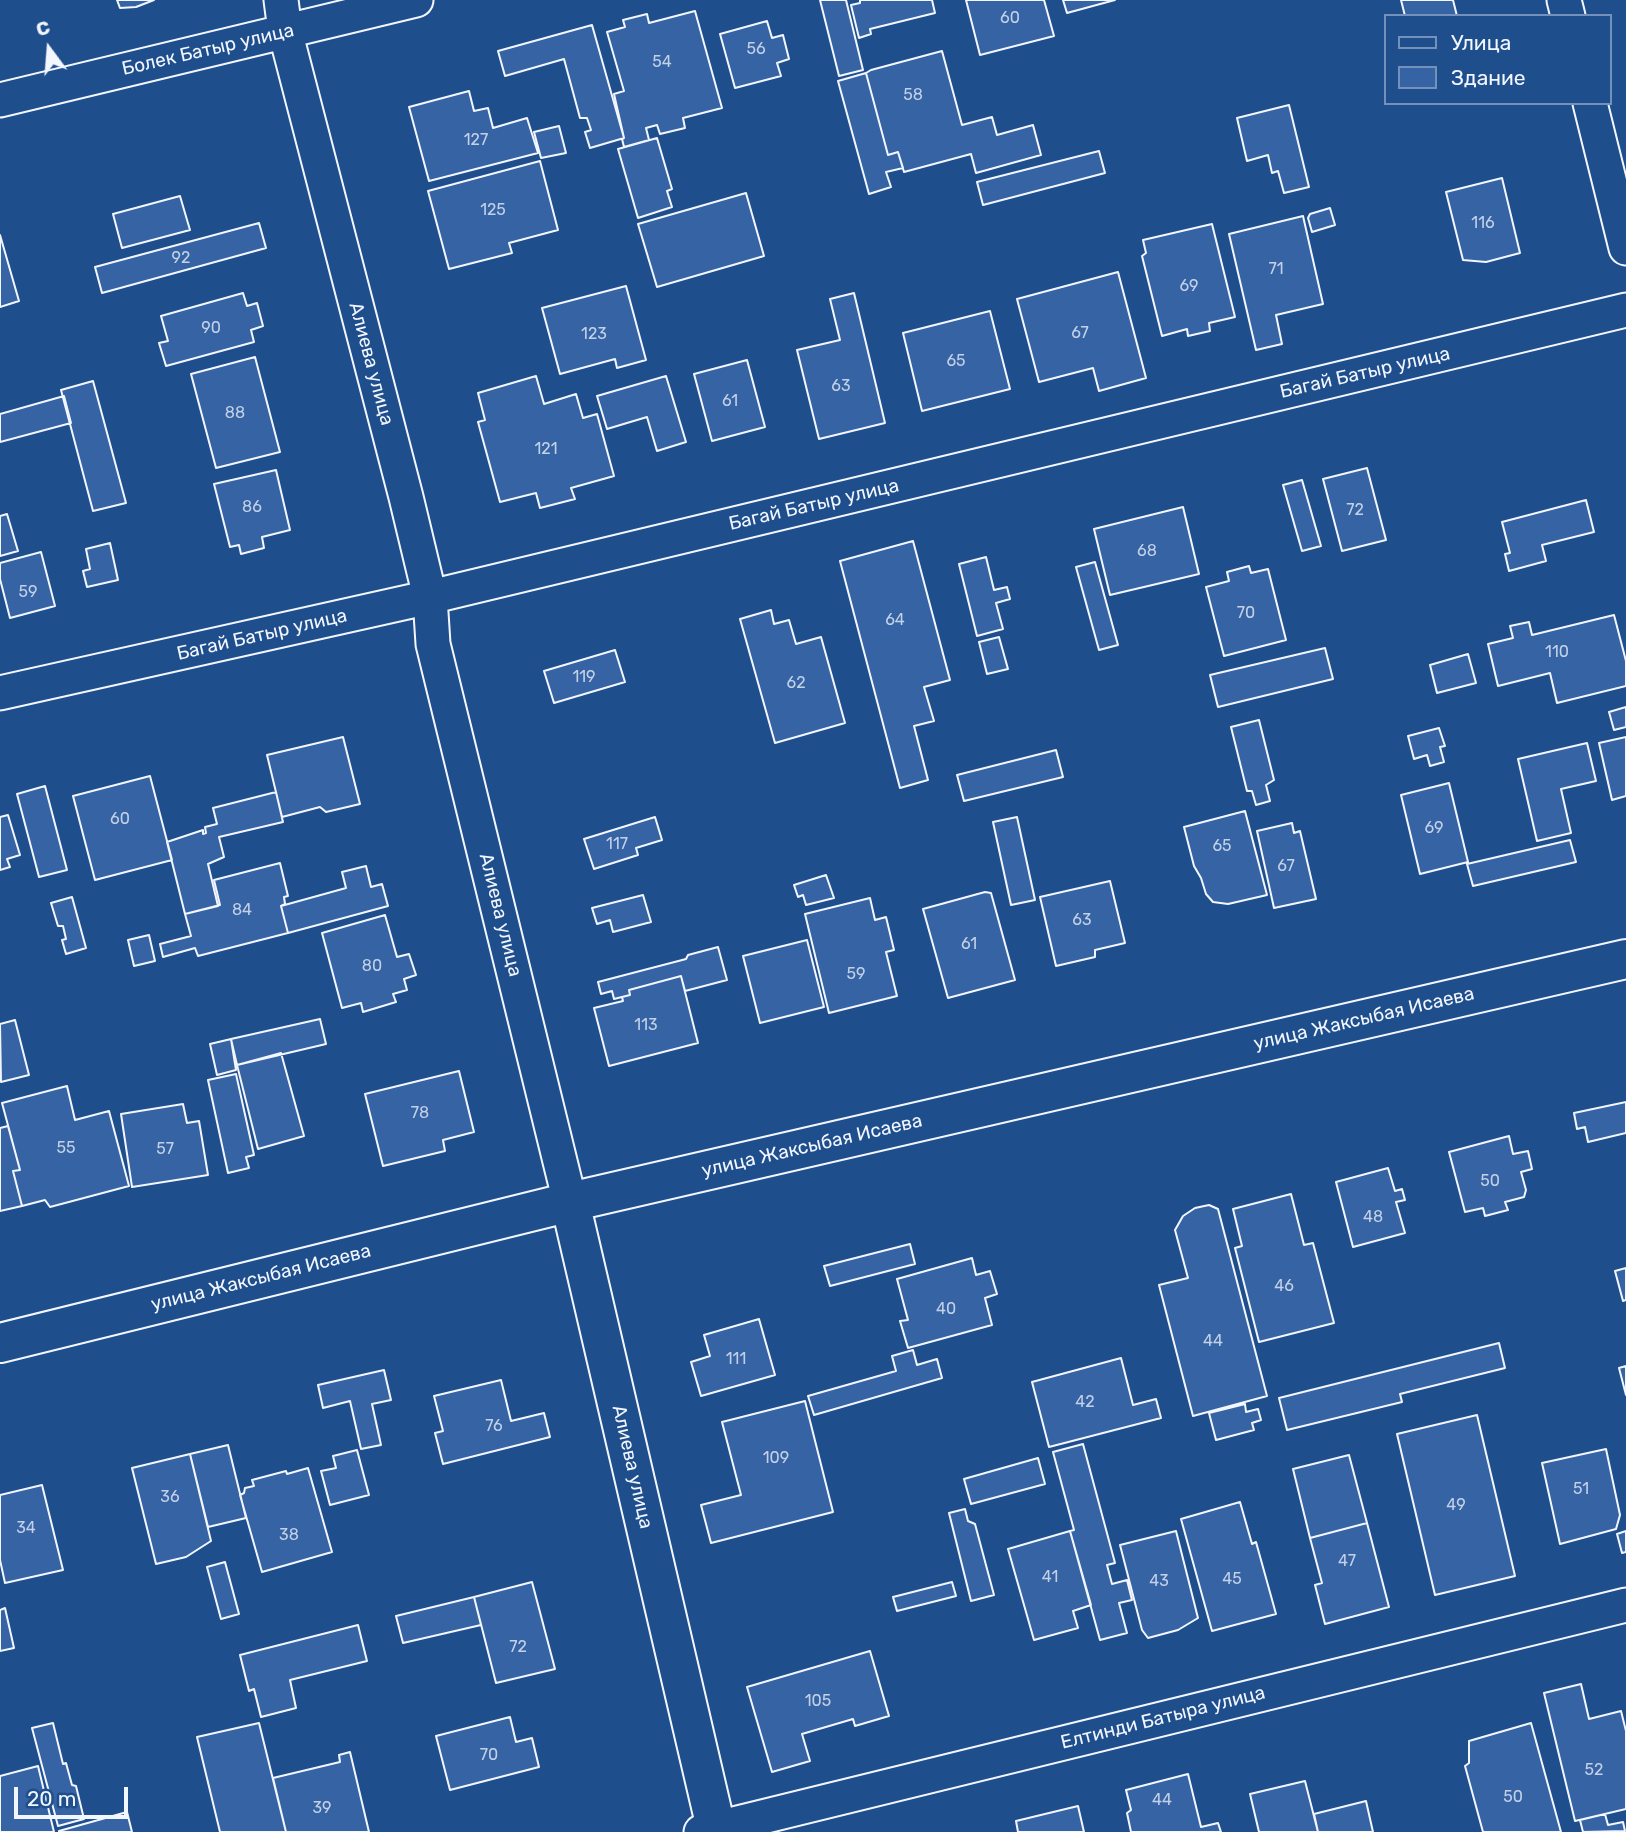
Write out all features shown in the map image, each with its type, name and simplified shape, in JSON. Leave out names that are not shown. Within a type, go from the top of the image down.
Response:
[{"type":"street","name":"Болек Батыр улица","points":[[0,100],[283,16],[416,0]]},
{"type":"street","name":"Алиева улица","points":[[283,16],[430,597],[433,644],[570,1202],[711,1831]]},
{"type":"street","points":[[1590,105],[1626,248]]},
{"type":"street","name":"Багай Батыр улица","points":[[0,693],[430,597],[1626,310]]},
{"type":"street","name":"улица Жаксыбая Исаева","points":[[0,1343],[570,1202],[1626,959]]},
{"type":"street","name":"Елтинди Батыра улица","points":[[711,1831],[1626,1605]]},
{"type":"building","points":[[117,0],[154,0],[136,7],[120,8]]},
{"type":"building","points":[[820,0],[846,0],[863,70],[839,76]]},
{"type":"building","points":[[860,0],[932,0],[935,13],[870,29],[871,34],[859,38],[851,5],[860,3]]},
{"type":"building","points":[[966,0],[1044,0],[1054,36],[980,55]]},
{"type":"building","points":[[1063,0],[1115,0],[1067,13]]},
{"type":"building","points":[[1401,0],[1453,0],[1456,14],[1404,14]]},
{"type":"building","points":[[695,11],[722,108],[683,118],[685,128],[660,134],[657,125],[646,128],[649,140],[624,147],[614,94],[624,91],[607,32],[625,27],[623,20],[647,14],[649,23]]},
{"type":"building","points":[[767,21],[772,38],[783,35],[789,59],[777,63],[781,76],[735,88],[720,34]]},
{"type":"building","points":[[592,25],[624,138],[590,148],[585,132],[591,130],[587,118],[580,118],[564,59],[505,76],[498,51]]},
{"type":"building","points":[[942,51],[962,125],[992,117],[997,135],[1033,125],[1041,155],[976,173],[971,154],[904,172],[898,152],[888,155],[866,73]]},
{"type":"building","points":[[866,73],[888,155],[898,152],[903,168],[886,172],[891,187],[869,194],[838,81]]},
{"type":"building","points":[[469,91],[474,111],[488,108],[493,128],[527,118],[538,153],[429,181],[409,107]]},
{"type":"building","points":[[1289,105],[1309,187],[1284,193],[1278,171],[1272,173],[1268,155],[1247,161],[1237,118]]},
{"type":"building","points":[[559,126],[566,153],[541,158],[534,132]]},
{"type":"building","points":[[657,138],[672,189],[667,191],[672,207],[638,218],[618,149]]},
{"type":"building","points":[[1099,151],[1105,173],[983,205],[977,182]]},
{"type":"building","points":[[540,161],[558,230],[509,243],[512,253],[449,269],[428,191]]},
{"type":"building","points":[[1502,178],[1520,253],[1486,262],[1463,260],[1446,192]]},
{"type":"building","points":[[746,193],[764,256],[657,287],[638,224]]},
{"type":"building","points":[[180,196],[190,230],[122,248],[113,214]]},
{"type":"building","points":[[1330,208],[1335,225],[1312,232],[1308,218],[1310,214]]},
{"type":"building","points":[[1303,216],[1323,304],[1276,315],[1282,344],[1256,350],[1229,234]]},
{"type":"building","points":[[259,223],[266,248],[102,293],[95,267]]},
{"type":"building","points":[[1212,224],[1235,317],[1209,323],[1210,331],[1188,336],[1187,329],[1162,336],[1142,256],[1146,253],[1143,240]]},
{"type":"building","points":[[0,235],[19,301],[0,307]]},
{"type":"building","points":[[1118,272],[1146,378],[1099,391],[1093,368],[1039,382],[1017,299]]},
{"type":"building","points":[[626,286],[646,360],[617,368],[615,359],[560,374],[542,308]]},
{"type":"building","points":[[243,293],[247,306],[257,303],[263,326],[251,330],[254,342],[166,366],[159,343],[168,341],[161,316]]},
{"type":"building","points":[[854,293],[885,423],[819,439],[797,350],[840,340],[830,299]]},
{"type":"building","points":[[990,311],[1010,389],[922,411],[903,333]]},
{"type":"building","points":[[255,357],[280,452],[216,468],[191,374]]},
{"type":"building","points":[[747,360],[765,427],[712,441],[694,374]]},
{"type":"building","points":[[536,376],[544,404],[576,394],[583,418],[597,414],[614,476],[571,488],[575,499],[540,508],[536,493],[500,502],[478,422],[485,420],[478,393]]},
{"type":"building","points":[[666,376],[686,442],[657,451],[647,417],[607,429],[597,396]]},
{"type":"building","points":[[93,381],[126,503],[93,511],[61,390]]},
{"type":"building","points":[[64,396],[71,423],[0,442],[0,414]]},
{"type":"building","points":[[1367,468],[1386,540],[1342,551],[1323,479]]},
{"type":"building","points":[[276,470],[290,530],[262,537],[264,548],[241,554],[239,545],[230,547],[214,484]]},
{"type":"building","points":[[1302,480],[1321,546],[1302,551],[1283,485]]},
{"type":"building","points":[[1586,500],[1594,532],[1542,545],[1546,561],[1509,571],[1505,554],[1510,553],[1502,522]]},
{"type":"building","points":[[1183,507],[1199,574],[1110,595],[1094,529]]},
{"type":"building","points":[[7,514],[18,551],[0,556],[0,516]]},
{"type":"building","points":[[913,541],[950,680],[924,687],[934,721],[914,726],[928,780],[900,788],[840,561]]},
{"type":"building","points":[[110,543],[118,580],[87,587],[83,571],[90,569],[86,549]]},
{"type":"building","points":[[41,552],[55,606],[10,618],[0,579],[0,563]]},
{"type":"building","points":[[986,557],[994,590],[1007,587],[1010,599],[996,603],[1003,629],[977,636],[959,564]]},
{"type":"building","points":[[1095,562],[1118,645],[1099,650],[1076,567]]},
{"type":"building","points":[[1249,566],[1251,573],[1268,569],[1286,640],[1224,656],[1206,587],[1229,581],[1227,572]]},
{"type":"building","points":[[771,610],[774,624],[789,620],[796,644],[821,637],[845,723],[775,743],[740,619]]},
{"type":"building","points":[[1614,615],[1626,661],[1626,686],[1557,703],[1550,673],[1498,686],[1488,644],[1513,638],[1510,626],[1529,622],[1532,635]]},
{"type":"building","points":[[999,637],[1008,669],[987,674],[979,642]]},
{"type":"building","points":[[1325,648],[1333,679],[1218,707],[1210,675]]},
{"type":"building","points":[[615,650],[625,682],[554,703],[544,671]]},
{"type":"building","points":[[1468,654],[1476,683],[1437,693],[1430,665]]},
{"type":"building","points":[[1626,707],[1626,727],[1614,730],[1609,712]]},
{"type":"building","points":[[1259,720],[1274,780],[1266,785],[1270,801],[1256,805],[1252,791],[1247,791],[1231,727]]},
{"type":"building","points":[[1439,728],[1445,746],[1440,747],[1444,762],[1430,766],[1427,755],[1414,759],[1408,736]]},
{"type":"building","points":[[343,737],[360,804],[326,812],[320,807],[282,817],[267,755]]},
{"type":"building","points":[[1626,737],[1626,796],[1612,800],[1599,743]]},
{"type":"building","points":[[1587,743],[1596,781],[1561,789],[1571,833],[1537,841],[1518,759]]},
{"type":"building","points":[[1056,750],[1063,777],[964,801],[957,775]]},
{"type":"building","points":[[150,776],[172,860],[95,880],[73,796]]},
{"type":"building","points":[[1449,783],[1468,862],[1420,874],[1401,795]]},
{"type":"building","points":[[45,786],[67,870],[39,877],[17,794]]},
{"type":"building","points":[[276,792],[283,822],[219,837],[224,857],[208,864],[218,906],[185,914],[167,842],[203,830],[203,834],[206,833],[205,827],[217,824],[213,808]]},
{"type":"building","points":[[1245,811],[1267,895],[1228,904],[1213,902],[1206,894],[1194,866],[1184,827]]},
{"type":"building","points":[[8,815],[20,855],[7,859],[10,867],[0,870],[0,817]]},
{"type":"building","points":[[655,817],[662,840],[636,848],[638,855],[594,869],[584,839]]},
{"type":"building","points":[[1017,817],[1035,900],[1011,905],[993,822]]},
{"type":"building","points":[[1292,823],[1294,833],[1300,831],[1316,899],[1274,908],[1257,831]]},
{"type":"building","points":[[1570,840],[1576,862],[1473,886],[1467,864]]},
{"type":"building","points":[[280,863],[288,896],[284,897],[285,904],[281,906],[288,933],[198,956],[195,948],[163,957],[160,944],[191,936],[185,914],[220,905],[214,880]]},
{"type":"building","points":[[366,866],[371,887],[382,884],[388,906],[288,933],[281,906],[346,888],[342,872]]},
{"type":"building","points":[[826,875],[834,898],[806,905],[803,895],[798,897],[794,885]]},
{"type":"building","points":[[1110,881],[1125,943],[1095,950],[1095,957],[1056,966],[1040,897]]},
{"type":"building","points":[[985,892],[991,893],[1015,980],[948,998],[923,909]]},
{"type":"building","points":[[643,895],[651,922],[613,932],[610,920],[597,924],[592,908]]},
{"type":"building","points":[[72,897],[86,948],[66,954],[62,940],[66,939],[63,926],[58,926],[51,903]]},
{"type":"building","points":[[870,898],[875,920],[886,917],[894,950],[886,952],[897,996],[829,1013],[805,914]]},
{"type":"building","points":[[385,915],[397,957],[409,954],[416,975],[404,979],[407,990],[393,994],[396,1002],[363,1012],[361,1003],[342,1008],[322,933]]},
{"type":"building","points":[[149,935],[155,961],[134,966],[128,940]]},
{"type":"building","points":[[807,940],[824,1007],[760,1023],[743,956]]},
{"type":"building","points":[[718,947],[727,980],[685,991],[681,976],[629,990],[630,995],[614,999],[612,991],[601,994],[598,982],[686,959],[688,955]]},
{"type":"building","points":[[681,976],[698,1043],[609,1066],[594,1008],[623,1001],[622,997],[630,995],[629,990]]},
{"type":"building","points":[[320,1019],[326,1044],[237,1065],[231,1039]]},
{"type":"building","points":[[15,1020],[29,1075],[1,1082],[0,1024]]},
{"type":"building","points":[[231,1039],[236,1070],[217,1075],[210,1044]]},
{"type":"building","points":[[281,1053],[304,1136],[258,1149],[237,1065]]},
{"type":"building","points":[[459,1071],[474,1132],[443,1140],[445,1151],[383,1166],[365,1094]]},
{"type":"building","points":[[236,1074],[254,1155],[246,1157],[249,1168],[228,1173],[208,1080]]},
{"type":"building","points":[[67,1086],[75,1120],[109,1111],[129,1186],[50,1207],[45,1200],[22,1206],[13,1171],[20,1170],[2,1103]]},
{"type":"building","points":[[1626,1102],[1626,1133],[1588,1142],[1585,1127],[1577,1129],[1574,1113]]},
{"type":"building","points":[[183,1104],[187,1123],[199,1121],[208,1175],[132,1187],[121,1114]]},
{"type":"building","points":[[8,1126],[20,1170],[13,1171],[22,1206],[0,1211],[0,1128]]},
{"type":"building","points":[[1509,1136],[1513,1154],[1528,1151],[1532,1169],[1521,1172],[1526,1190],[1524,1197],[1505,1202],[1508,1210],[1485,1216],[1483,1208],[1465,1212],[1449,1152]]},
{"type":"building","points":[[1388,1168],[1395,1191],[1402,1189],[1405,1200],[1396,1202],[1405,1233],[1353,1247],[1336,1182]]},
{"type":"building","points":[[1291,1194],[1304,1245],[1313,1243],[1334,1323],[1259,1342],[1235,1248],[1242,1246],[1233,1209]]},
{"type":"building","points":[[1209,1205],[1218,1209],[1267,1396],[1193,1416],[1159,1285],[1188,1278],[1175,1230],[1183,1216],[1195,1208]]},
{"type":"building","points":[[910,1244],[915,1264],[830,1286],[824,1266]]},
{"type":"building","points":[[972,1258],[976,1275],[990,1271],[997,1294],[985,1298],[992,1325],[908,1348],[900,1321],[908,1320],[897,1279]]},
{"type":"building","points":[[1626,1268],[1626,1300],[1623,1301],[1615,1271]]},
{"type":"building","points":[[759,1319],[775,1375],[701,1396],[691,1362],[710,1356],[704,1335]]},
{"type":"building","points":[[1499,1343],[1505,1368],[1400,1394],[1402,1402],[1287,1430],[1279,1398]]},
{"type":"building","points":[[913,1350],[917,1365],[937,1359],[942,1378],[814,1415],[808,1396],[896,1371],[892,1356]]},
{"type":"building","points":[[1121,1358],[1133,1405],[1156,1399],[1161,1418],[1049,1447],[1032,1382]]},
{"type":"building","points":[[1626,1366],[1626,1395],[1619,1368]]},
{"type":"building","points":[[384,1370],[391,1400],[372,1404],[381,1445],[361,1449],[350,1401],[323,1408],[318,1385]]},
{"type":"building","points":[[501,1380],[511,1421],[544,1413],[550,1437],[443,1464],[435,1433],[443,1431],[434,1396]]},
{"type":"building","points":[[805,1401],[833,1512],[711,1543],[701,1505],[741,1495],[722,1422]]},
{"type":"building","points":[[1245,1404],[1246,1412],[1258,1409],[1261,1420],[1252,1423],[1254,1430],[1216,1440],[1209,1413]]},
{"type":"building","points":[[1477,1415],[1515,1576],[1435,1595],[1397,1434]]},
{"type":"building","points":[[1083,1444],[1115,1563],[1107,1565],[1112,1584],[1127,1580],[1132,1600],[1119,1603],[1127,1633],[1100,1640],[1070,1531],[1074,1530],[1053,1452]]},
{"type":"building","points":[[228,1445],[246,1518],[208,1527],[190,1454]]},
{"type":"building","points":[[1606,1449],[1620,1515],[1616,1529],[1560,1544],[1542,1463]]},
{"type":"building","points":[[357,1450],[369,1495],[330,1505],[321,1471],[336,1468],[333,1456]]},
{"type":"building","points":[[190,1454],[211,1541],[186,1557],[156,1564],[132,1468]]},
{"type":"building","points":[[1349,1455],[1367,1523],[1310,1538],[1293,1469]]},
{"type":"building","points":[[1038,1458],[1045,1484],[971,1504],[964,1479]]},
{"type":"building","points":[[308,1468],[332,1552],[262,1572],[240,1495],[245,1488],[254,1486],[252,1480]]},
{"type":"building","points":[[42,1485],[63,1570],[5,1583],[0,1560],[0,1495]]},
{"type":"building","points":[[1240,1502],[1252,1544],[1256,1542],[1276,1614],[1212,1631],[1181,1519]]},
{"type":"building","points":[[965,1509],[968,1521],[975,1524],[994,1595],[971,1601],[949,1513]]},
{"type":"building","points":[[1367,1523],[1389,1607],[1325,1624],[1315,1585],[1322,1583],[1310,1538]]},
{"type":"building","points":[[1070,1531],[1091,1605],[1073,1611],[1078,1628],[1034,1640],[1008,1549]]},
{"type":"building","points":[[1176,1531],[1198,1618],[1178,1630],[1148,1638],[1142,1630],[1120,1545]]},
{"type":"building","points":[[1626,1531],[1626,1552],[1622,1553],[1617,1534]]},
{"type":"building","points":[[225,1562],[239,1614],[221,1619],[207,1567]]},
{"type":"building","points":[[532,1582],[555,1669],[496,1683],[474,1597]]},
{"type":"building","points":[[952,1582],[956,1596],[897,1611],[893,1597]]},
{"type":"building","points":[[474,1597],[481,1625],[403,1643],[396,1616]]},
{"type":"building","points":[[5,1608],[14,1648],[0,1651],[0,1610]]},
{"type":"building","points":[[358,1625],[367,1661],[290,1680],[296,1708],[261,1717],[254,1689],[249,1691],[240,1655]]},
{"type":"building","points":[[870,1651],[889,1716],[855,1726],[853,1719],[802,1734],[810,1761],[772,1772],[747,1687]]},
{"type":"building","points":[[1581,1684],[1589,1719],[1621,1711],[1626,1731],[1626,1809],[1575,1821],[1544,1693]]},
{"type":"building","points":[[510,1717],[516,1742],[532,1738],[539,1767],[450,1790],[436,1736]]},
{"type":"building","points":[[53,1723],[63,1764],[66,1763],[72,1785],[76,1786],[84,1819],[58,1826],[32,1728]]},
{"type":"building","points":[[259,1723],[286,1832],[220,1832],[197,1737]]},
{"type":"building","points":[[1531,1723],[1561,1832],[1483,1832],[1465,1766],[1469,1763],[1469,1741]]},
{"type":"building","points":[[350,1752],[369,1832],[286,1832],[273,1778],[340,1762],[339,1755]]},
{"type":"building","points":[[38,1766],[54,1832],[0,1832],[0,1776]]},
{"type":"building","points":[[1188,1774],[1201,1827],[1218,1823],[1221,1832],[1131,1832],[1127,1813],[1131,1810],[1126,1790]]},
{"type":"building","points":[[1305,1781],[1318,1832],[1259,1832],[1250,1794]]},
{"type":"building","points":[[1366,1801],[1373,1832],[1318,1832],[1314,1814]]},
{"type":"building","points":[[1078,1806],[1084,1832],[1018,1832],[1016,1821]]},
{"type":"building","points":[[127,1812],[132,1832],[59,1832],[59,1831]]},
{"type":"building","points":[[1605,1814],[1608,1825],[1623,1822],[1625,1831],[1583,1832],[1580,1820]]}]
